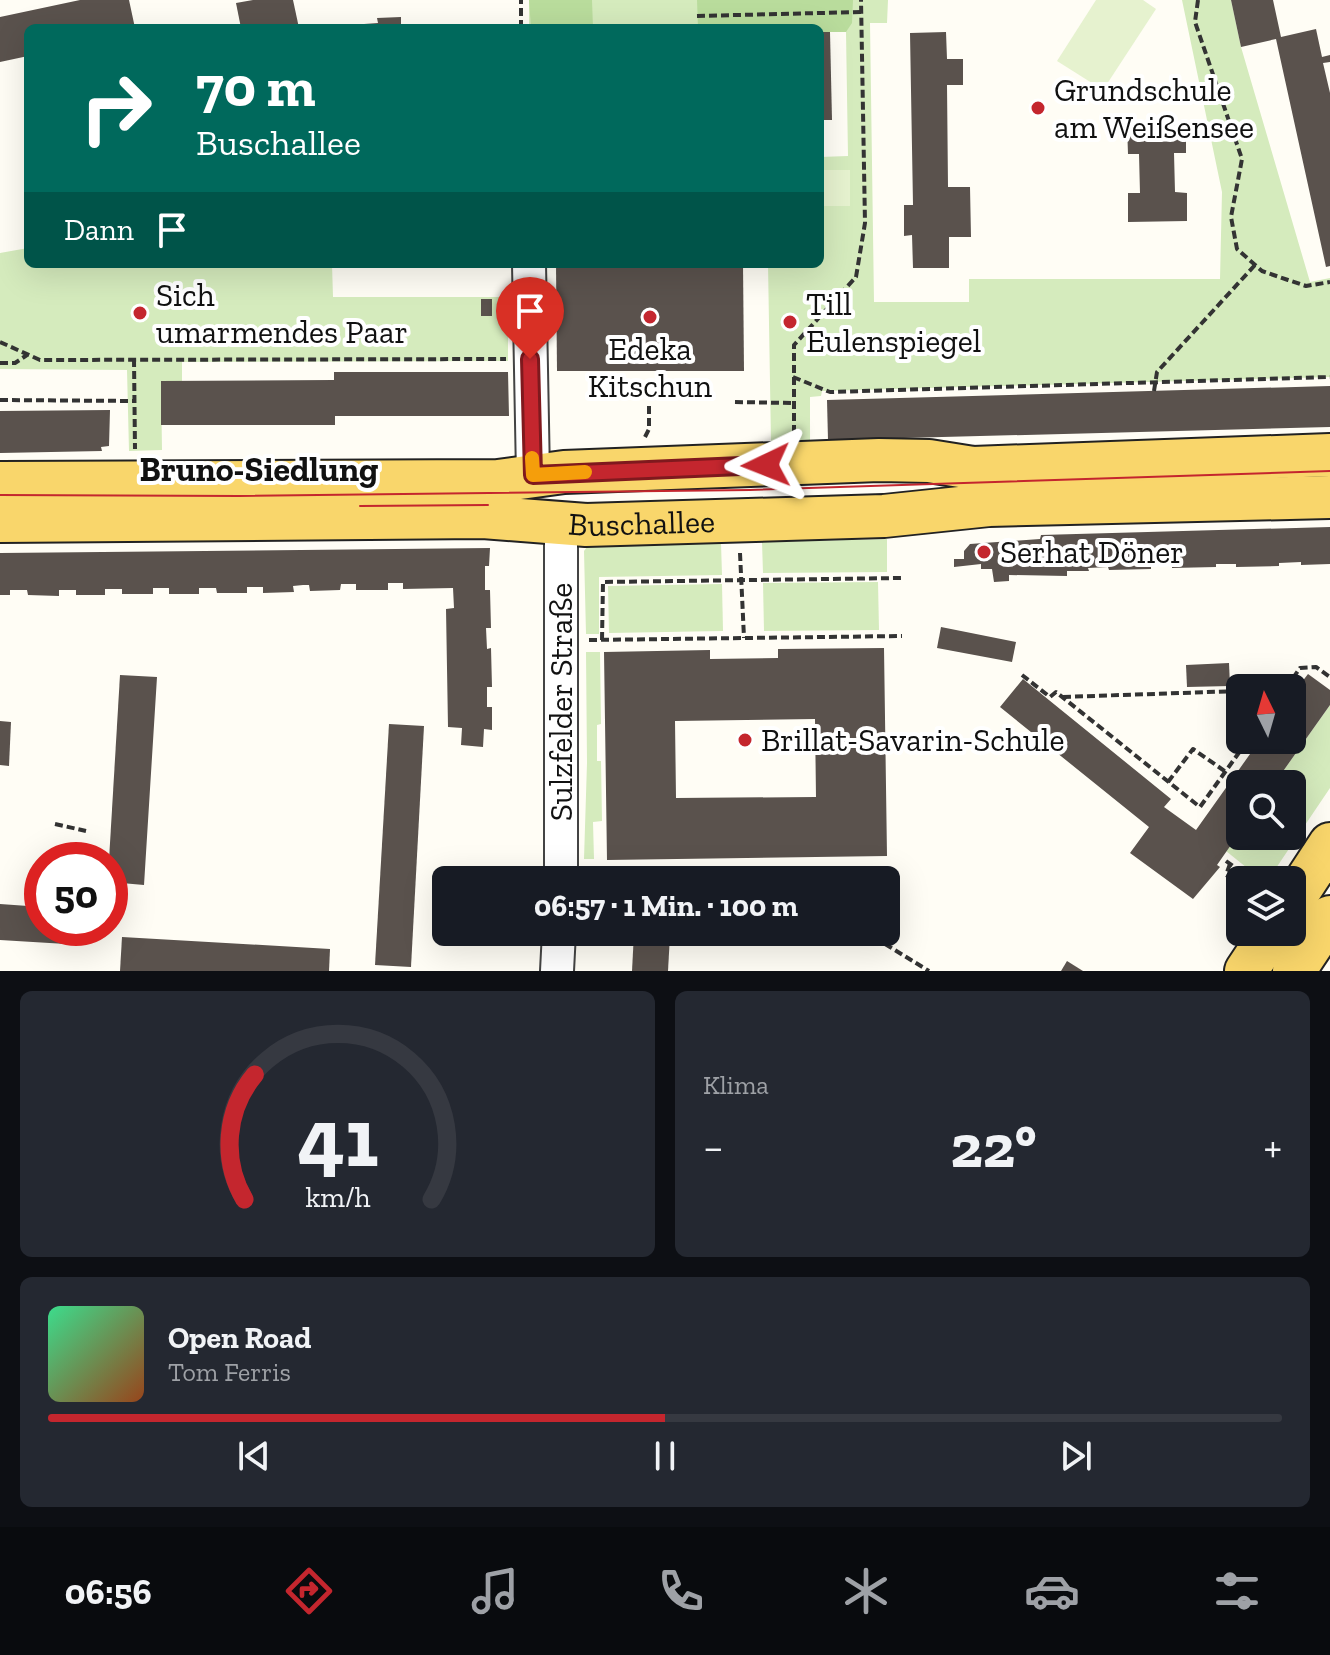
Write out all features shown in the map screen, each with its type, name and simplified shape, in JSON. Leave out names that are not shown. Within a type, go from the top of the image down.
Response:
[{"type":"main road","name":"Buschallee","points":[[0,483],[498,481],[533,475],[879,460],[929,461],[973,468],[1330,455]]},
{"type":"main road","name":"Buschallee","points":[[0,521],[483,517],[561,524],[884,516],[989,505],[1330,497]]},
{"type":"main road","points":[[1306,881],[1330,844]]},
{"type":"main road","points":[[1294,971],[1330,917]]},
{"type":"main road","points":[[1246,971],[1263,946]]},
{"type":"street","name":"Buschallee","points":[[529,268],[533,475]]},
{"type":"street","name":"Sulzfelder Straße","points":[[561,524],[561,866]]},
{"type":"street","points":[[557,971],[558,946]]},
{"type":"path","points":[[521,0],[521,24]]},
{"type":"path","points":[[794,447],[794,345],[856,277],[865,223],[861,0]]},
{"type":"path","points":[[1198,0],[1195,22],[1242,159],[1231,217],[1237,249],[1262,271],[1306,286],[1330,282]]},
{"type":"path","points":[[697,16],[861,12]]},
{"type":"path","points":[[1154,391],[1157,372],[1255,265]]},
{"type":"path","points":[[0,342],[40,360],[530,359]]},
{"type":"path","points":[[0,363],[15,363],[27,355]]},
{"type":"path","points":[[134,359],[135,458]]},
{"type":"path","points":[[793,377],[830,392],[1330,377]]},
{"type":"path","points":[[0,400],[134,401]]},
{"type":"path","points":[[643,439],[649,429],[649,402]]},
{"type":"path","points":[[735,402],[793,403]]},
{"type":"path","points":[[740,539],[744,638]]},
{"type":"path","points":[[602,640],[603,582],[901,578]]},
{"type":"path","points":[[578,641],[902,636]]},
{"type":"path","points":[[1296,674],[1300,668],[1316,667],[1330,677]]},
{"type":"path","points":[[1022,675],[1050,697],[1056,692],[1062,698],[1168,782],[1200,807],[1226,772],[1193,749],[1168,782]]},
{"type":"path","points":[[1062,698],[1226,692]]},
{"type":"path","points":[[55,824],[86,831]]},
{"type":"path","points":[[888,946],[929,971]]},
{"type":"green space","points":[[529,0],[888,0],[887,23],[870,23],[874,302],[969,302],[969,279],[1220,279],[1222,192],[1182,0],[1231,0],[1241,47],[1310,282],[1330,278],[1330,377],[822,391],[821,396],[810,397],[810,441],[771,442],[768,268],[824,268],[824,157],[848,156],[846,32],[824,32],[824,24],[529,24]]},
{"type":"green space","points":[[529,0],[592,0],[593,24],[531,24]]},
{"type":"green space","points":[[697,0],[853,0],[852,23],[846,32],[824,32],[824,24],[698,24]]},
{"type":"green space","points":[[1096,0],[1143,0],[1156,9],[1103,90],[1057,61]]},
{"type":"green space","points":[[824,170],[850,170],[850,206],[824,206]]},
{"type":"green space","points":[[24,249],[24,268],[332,268],[333,297],[508,297],[508,361],[182,362],[182,381],[161,381],[162,450],[129,451],[127,370],[0,369],[0,253]]},
{"type":"green space","points":[[887,539],[887,572],[763,573],[762,542]]},
{"type":"green space","points":[[721,543],[722,575],[599,577],[599,634],[586,634],[584,551],[587,547]]},
{"type":"green space","points":[[878,582],[879,630],[764,631],[763,583]]},
{"type":"green space","points":[[722,584],[723,631],[609,633],[608,586]]},
{"type":"green space","points":[[586,652],[600,652],[601,724],[597,725],[597,761],[601,761],[602,821],[593,822],[594,859],[584,859]]},
{"type":"green space","points":[[1330,705],[1330,788],[1306,824],[1306,770],[1284,770],[1295,754],[1306,754],[1306,739]]},
{"type":"green space","points":[[1288,850],[1277,866],[1245,866],[1226,851]]},
{"type":"building","points":[[80,0],[129,0],[134,24],[24,24],[24,57],[0,62],[0,17]]},
{"type":"building","points":[[293,0],[298,24],[240,24],[236,3]]},
{"type":"building","points":[[1231,0],[1273,0],[1281,37],[1316,29],[1322,57],[1330,55],[1330,62],[1323,63],[1330,93],[1330,266],[1326,267],[1276,39],[1241,47]]},
{"type":"building","points":[[401,17],[401,24],[364,24],[378,23],[377,18]]},
{"type":"building","points":[[824,32],[830,32],[832,120],[824,120]]},
{"type":"building","points":[[946,32],[947,59],[963,59],[963,85],[947,85],[948,187],[970,187],[971,237],[949,237],[949,268],[913,268],[912,235],[904,236],[904,205],[913,205],[910,33]]},
{"type":"building","points":[[1186,124],[1186,153],[1174,153],[1175,192],[1187,193],[1187,221],[1128,222],[1128,193],[1140,193],[1139,154],[1128,154],[1127,125]]},
{"type":"building","name":"Edeka Kitschun","points":[[556,268],[743,268],[744,371],[557,371]]},
{"type":"building","points":[[481,299],[492,299],[492,316],[481,316]]},
{"type":"building","points":[[334,372],[508,372],[509,416],[335,416],[335,425],[161,425],[161,381],[334,380]]},
{"type":"building","points":[[1330,386],[1330,427],[828,440],[827,400]]},
{"type":"building","points":[[110,410],[109,446],[101,447],[102,451],[0,453],[0,411]]},
{"type":"building","points":[[1330,527],[1330,564],[1301,565],[1301,562],[1279,563],[1279,566],[1216,564],[1216,567],[1088,568],[1089,571],[1067,571],[1067,576],[1009,575],[1009,581],[994,582],[992,569],[981,569],[981,564],[954,567],[954,559],[964,559],[964,551],[970,544],[1040,539],[1041,535]]},
{"type":"building","points":[[490,548],[489,566],[485,566],[485,590],[490,590],[491,628],[486,628],[487,649],[491,648],[492,687],[487,687],[487,707],[492,707],[492,730],[484,729],[483,747],[461,745],[462,728],[448,727],[446,609],[454,608],[453,588],[403,589],[403,583],[388,583],[388,590],[356,590],[356,584],[341,584],[340,590],[310,591],[309,585],[303,585],[293,586],[294,592],[263,593],[263,587],[247,587],[247,593],[217,593],[216,588],[199,588],[199,594],[169,594],[169,588],[153,588],[153,594],[122,594],[122,589],[105,589],[105,595],[76,595],[76,590],[59,590],[59,596],[28,595],[27,590],[10,590],[10,595],[0,595],[0,553]]},
{"type":"building","points":[[941,627],[1016,642],[1012,662],[937,648]]},
{"type":"building","name":"Brillat-Savarin-Schule","points":[[884,648],[887,856],[607,860],[604,652],[710,650],[710,659],[778,658],[778,649]],"holes":[[[815,719],[816,797],[676,798],[675,721]]]},
{"type":"building","points":[[1229,663],[1226,686],[1187,687],[1186,665]]},
{"type":"building","points":[[1308,674],[1330,690],[1330,705],[1306,739]]},
{"type":"building","points":[[120,675],[157,677],[144,885],[128,884],[128,842],[110,842]]},
{"type":"building","points":[[1023,679],[1171,799],[1164,807],[1196,830],[1226,788],[1227,850],[1217,865],[1220,867],[1193,899],[1130,853],[1149,827],[1000,707]]},
{"type":"building","points":[[0,721],[11,722],[9,766],[0,765]]},
{"type":"building","points":[[389,724],[424,726],[411,967],[375,965]]},
{"type":"building","points":[[1250,754],[1295,754],[1284,770],[1239,770]]},
{"type":"building","points":[[0,904],[24,906],[24,941],[0,940]]},
{"type":"building","points":[[128,937],[330,949],[329,971],[120,971],[121,946],[128,946]]},
{"type":"building","points":[[633,946],[669,946],[668,971],[632,971]]},
{"type":"building","points":[[1067,961],[1083,971],[1061,971]]},
{"type":"tram line","points":[[0,495],[239,496],[750,490],[1330,471]]},
{"type":"tram line","points":[[360,506],[488,505]]},
{"type":"slow traffic","points":[[532,458],[533,475],[585,472]]},
{"type":"place","name":"Grundschule am Weißensee","points":[[1038,108]]},
{"type":"place","name":"Sich umarmendes Paar","points":[[140,313]]},
{"type":"place","name":"Edeka Kitschun","points":[[650,317]]},
{"type":"place","name":"Till Eulenspiegel","points":[[790,322]]},
{"type":"place","name":"Serhat Döner","points":[[984,552]]},
{"type":"place","name":"Brillat-Savarin-Schule","points":[[745,740]]},
{"type":"district","name":"Bruno-Siedlung","points":[[259,469]]},
{"type":"route","points":[[530,359],[533,475],[766,465]]}]
